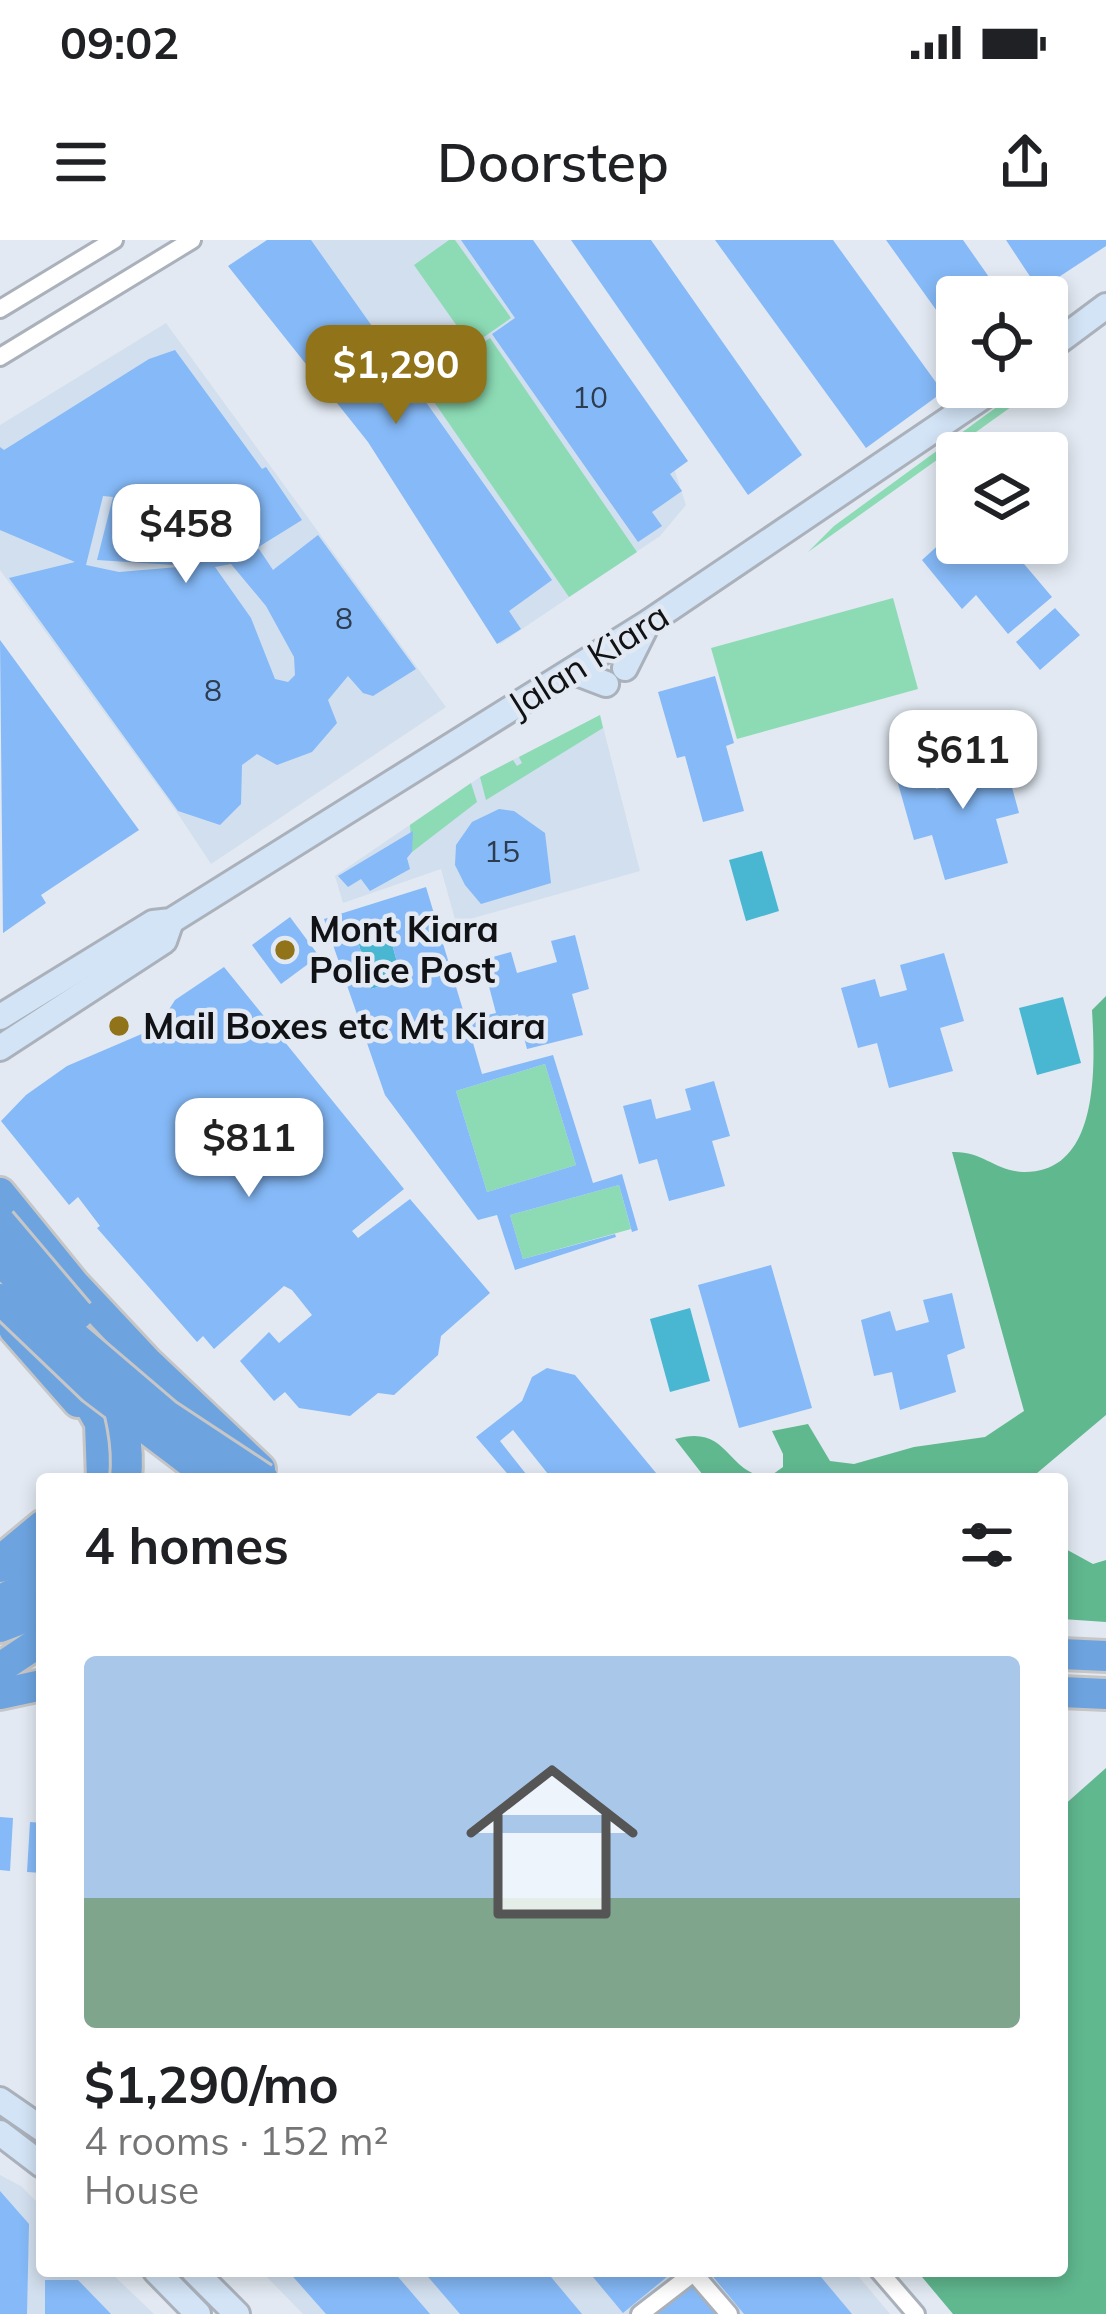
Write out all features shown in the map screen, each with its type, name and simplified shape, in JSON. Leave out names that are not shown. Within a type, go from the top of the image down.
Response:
[{"type":"highway","points":[[0,1193],[74,1284],[260,1473]]},
{"type":"highway","points":[[0,1222],[84,1322],[99,1350],[115,1390],[128,1473]]},
{"type":"highway","points":[[0,1245],[107,1350],[151,1386],[227,1435]]},
{"type":"highway","points":[[0,1261],[76,1339],[166,1415],[256,1473]]},
{"type":"highway","points":[[0,1273],[135,1401],[143,1437],[130,1473]]},
{"type":"highway","points":[[0,1296],[48,1341],[82,1386],[100,1423],[102,1473]]},
{"type":"highway","points":[[0,1296],[93,1388],[205,1473]]},
{"type":"highway","points":[[0,1313],[88,1415],[98,1455],[93,1473]]},
{"type":"highway","points":[[0,1564],[36,1531]]},
{"type":"highway","points":[[0,1564],[36,1555]]},
{"type":"highway","points":[[0,1627],[27,1596]]},
{"type":"highway","points":[[0,1668],[36,1644]]},
{"type":"highway","points":[[1068,1654],[1106,1656]]},
{"type":"highway","points":[[0,1694],[36,1685]]},
{"type":"highway","points":[[1068,1692],[1106,1694]]},
{"type":"main road","points":[[1068,334],[1106,306]]},
{"type":"main road","name":"Jalan Kiara","points":[[0,1017],[153,923],[171,921],[648,623],[966,408]]},
{"type":"main road","points":[[572,670],[616,676],[648,623]]},
{"type":"main road","name":"Jalan Kiara","points":[[0,1048],[164,940],[171,921]]},
{"type":"main road","points":[[0,2100],[36,2125]]},
{"type":"main road","points":[[0,2133],[36,2160]]},
{"type":"main road","points":[[162,2277],[199,2314]]},
{"type":"main road","points":[[200,2277],[238,2314]]},
{"type":"street","points":[[0,309],[114,240]]},
{"type":"street","points":[[0,357],[192,240]]},
{"type":"street","points":[[640,2314],[688,2277]]},
{"type":"street","points":[[698,2277],[729,2314]]},
{"type":"street","points":[[884,2277],[916,2314]]},
{"type":"shaded area","points":[[281,240],[520,240],[671,459],[686,505],[660,536],[500,644],[368,442],[263,294]]},
{"type":"shaded area","points":[[166,323],[446,707],[211,864],[0,570],[0,425]]},
{"type":"shaded area","points":[[600,715],[640,871],[456,923],[441,869],[343,903],[335,876],[480,777]]},
{"type":"shaded area","points":[[0,2175],[36,2201],[36,2277],[115,2277],[154,2314],[0,2314]]},
{"type":"shaded area","points":[[267,2277],[859,2277],[890,2314],[303,2314]]},
{"type":"green space","points":[[455,240],[511,318],[471,346],[414,265]]},
{"type":"green space","points":[[490,338],[637,552],[569,597],[421,383]]},
{"type":"green space","points":[[995,408],[1010,408],[976,432],[962,432]]},
{"type":"green space","points":[[936,451],[936,461],[808,552],[834,526]]},
{"type":"green space","points":[[893,598],[918,689],[737,739],[711,648]]},
{"type":"green space","points":[[600,715],[603,728],[486,800],[480,777],[513,760],[517,766],[522,763],[519,757]]},
{"type":"green space","points":[[471,783],[477,802],[412,852],[410,825]]},
{"type":"green space","points":[[1106,996],[1106,1415],[1037,1473],[775,1473],[783,1467],[783,1454],[772,1431],[808,1424],[830,1461],[854,1464],[914,1447],[985,1437],[1024,1411],[952,1152],[1023,1172],[1048,1168],[1067,1155],[1088,1112],[1092,1010]]},
{"type":"green space","points":[[545,1064],[576,1165],[487,1192],[456,1091]]},
{"type":"green space","points":[[619,1185],[631,1229],[523,1259],[510,1215]]},
{"type":"green space","points":[[707,1438],[753,1473],[701,1473],[675,1439]]},
{"type":"green space","points":[[1068,1550],[1093,1564],[1106,1560],[1106,1622],[1068,1619]]},
{"type":"green space","points":[[1106,1768],[1106,2314],[953,2314],[922,2277],[1068,2277],[1068,1802]]},
{"type":"water","points":[[762,851],[779,911],[746,921],[729,860]]},
{"type":"water","points":[[386,922],[402,980],[371,989],[355,930]]},
{"type":"water","points":[[1063,997],[1081,1063],[1037,1075],[1019,1008]]},
{"type":"water","points":[[690,1308],[710,1381],[670,1392],[650,1319]]},
{"type":"building","points":[[267,240],[311,240],[552,580],[509,611],[521,629],[497,644],[368,442],[228,266]]},
{"type":"building","points":[[461,240],[533,240],[688,461],[670,474],[682,491],[652,512],[662,526],[638,542],[492,334],[515,318]]},
{"type":"building","points":[[571,240],[651,240],[802,455],[748,495]]},
{"type":"building","points":[[715,240],[833,240],[936,382],[936,397],[866,448]]},
{"type":"building","points":[[886,240],[963,240],[988,276],[936,276],[936,310]]},
{"type":"building","points":[[1006,240],[1106,240],[1106,246],[1060,276],[1030,276]]},
{"type":"building","points":[[175,350],[302,520],[252,551],[259,549],[273,570],[318,535],[416,669],[373,696],[363,693],[348,676],[328,700],[337,723],[312,752],[277,765],[257,754],[242,765],[241,804],[220,825],[178,811],[9,578],[75,562],[0,530],[0,447],[4,450],[149,359]],"holes":[[[103,496],[113,497],[97,560],[190,566],[119,572],[86,565]],[[231,564],[266,606],[294,657],[295,675],[288,682],[275,679],[251,618],[215,567]]]},
{"type":"building","points":[[936,547],[936,564],[1024,564],[1052,597],[1008,634],[976,595],[962,609],[922,560]]},
{"type":"building","points":[[1055,608],[1080,635],[1040,670],[1016,642]]},
{"type":"building","points":[[0,640],[139,830],[41,895],[46,903],[3,933]]},
{"type":"building","points":[[715,676],[734,743],[726,746],[744,811],[703,822],[685,756],[677,758],[658,692]]},
{"type":"building","points":[[1000,744],[1019,813],[996,819],[1008,863],[945,880],[932,835],[914,840],[897,780],[931,771],[936,789],[962,782],[955,757]]},
{"type":"building","points":[[499,809],[514,811],[545,833],[551,883],[481,904],[455,865],[456,845],[472,822]]},
{"type":"building","points":[[413,831],[407,858],[410,869],[370,891],[361,879],[348,887],[338,876]]},
{"type":"building","points":[[426,887],[466,1020],[496,1013],[482,960],[511,952],[517,973],[557,962],[551,941],[575,935],[589,989],[572,994],[583,1035],[527,1049],[518,1014],[469,1029],[482,1074],[553,1055],[593,1183],[622,1174],[638,1230],[632,1232],[619,1185],[510,1215],[523,1259],[616,1237],[515,1270],[497,1215],[478,1220],[385,1095],[324,919]],"holes":[[[386,922],[402,980],[371,989],[355,930]],[[545,1064],[576,1165],[487,1192],[456,1091]]]},
{"type":"building","name":"Mont Kiara Police Post","points":[[290,917],[319,956],[281,984],[252,945]]},
{"type":"building","points":[[944,953],[964,1021],[940,1028],[953,1071],[889,1088],[877,1043],[858,1048],[841,988],[875,979],[880,997],[907,990],[900,965]]},
{"type":"building","points":[[224,967],[404,1189],[352,1231],[358,1238],[410,1199],[490,1293],[441,1336],[438,1355],[394,1395],[378,1393],[350,1416],[299,1408],[285,1392],[274,1401],[240,1361],[269,1332],[279,1343],[312,1315],[292,1290],[284,1286],[214,1349],[203,1336],[197,1342],[97,1228],[100,1226],[78,1197],[69,1205],[1,1121],[26,1095],[67,1066],[158,1027],[175,1000]]},
{"type":"building","points":[[714,1081],[730,1136],[712,1141],[725,1186],[669,1201],[657,1159],[639,1164],[623,1106],[651,1099],[656,1119],[691,1110],[685,1089]]},
{"type":"building","points":[[771,1265],[812,1408],[739,1428],[698,1285]]},
{"type":"building","points":[[952,1293],[965,1348],[947,1355],[956,1392],[900,1410],[892,1372],[874,1376],[861,1320],[890,1311],[896,1331],[929,1322],[923,1300]]},
{"type":"building","points":[[547,1368],[575,1375],[656,1473],[547,1473],[513,1430],[500,1441],[525,1473],[507,1473],[476,1437],[522,1401],[532,1377]]},
{"type":"building","points":[[0,1817],[13,1818],[10,1871],[0,1870]]},
{"type":"building","points":[[30,1822],[36,1822],[36,1873],[27,1872]]},
{"type":"building","points":[[0,2191],[29,2224],[27,2314],[0,2314]]},
{"type":"building","points":[[293,2277],[398,2277],[430,2314],[326,2314]]},
{"type":"building","points":[[428,2277],[551,2277],[582,2314],[460,2314]]},
{"type":"building","points":[[593,2277],[667,2277],[623,2313]]},
{"type":"building","points":[[713,2277],[821,2277],[852,2314],[744,2314]]},
{"type":"building","points":[[45,2280],[78,2280],[111,2314],[45,2314]]},
{"type":"building","points":[[693,2282],[719,2314],[655,2314]]},
{"type":"place","name":"Mont Kiara Police Post","points":[[285,950]]},
{"type":"place","name":"Mail Boxes etc Mt Kiara","points":[[119,1026]]}]
